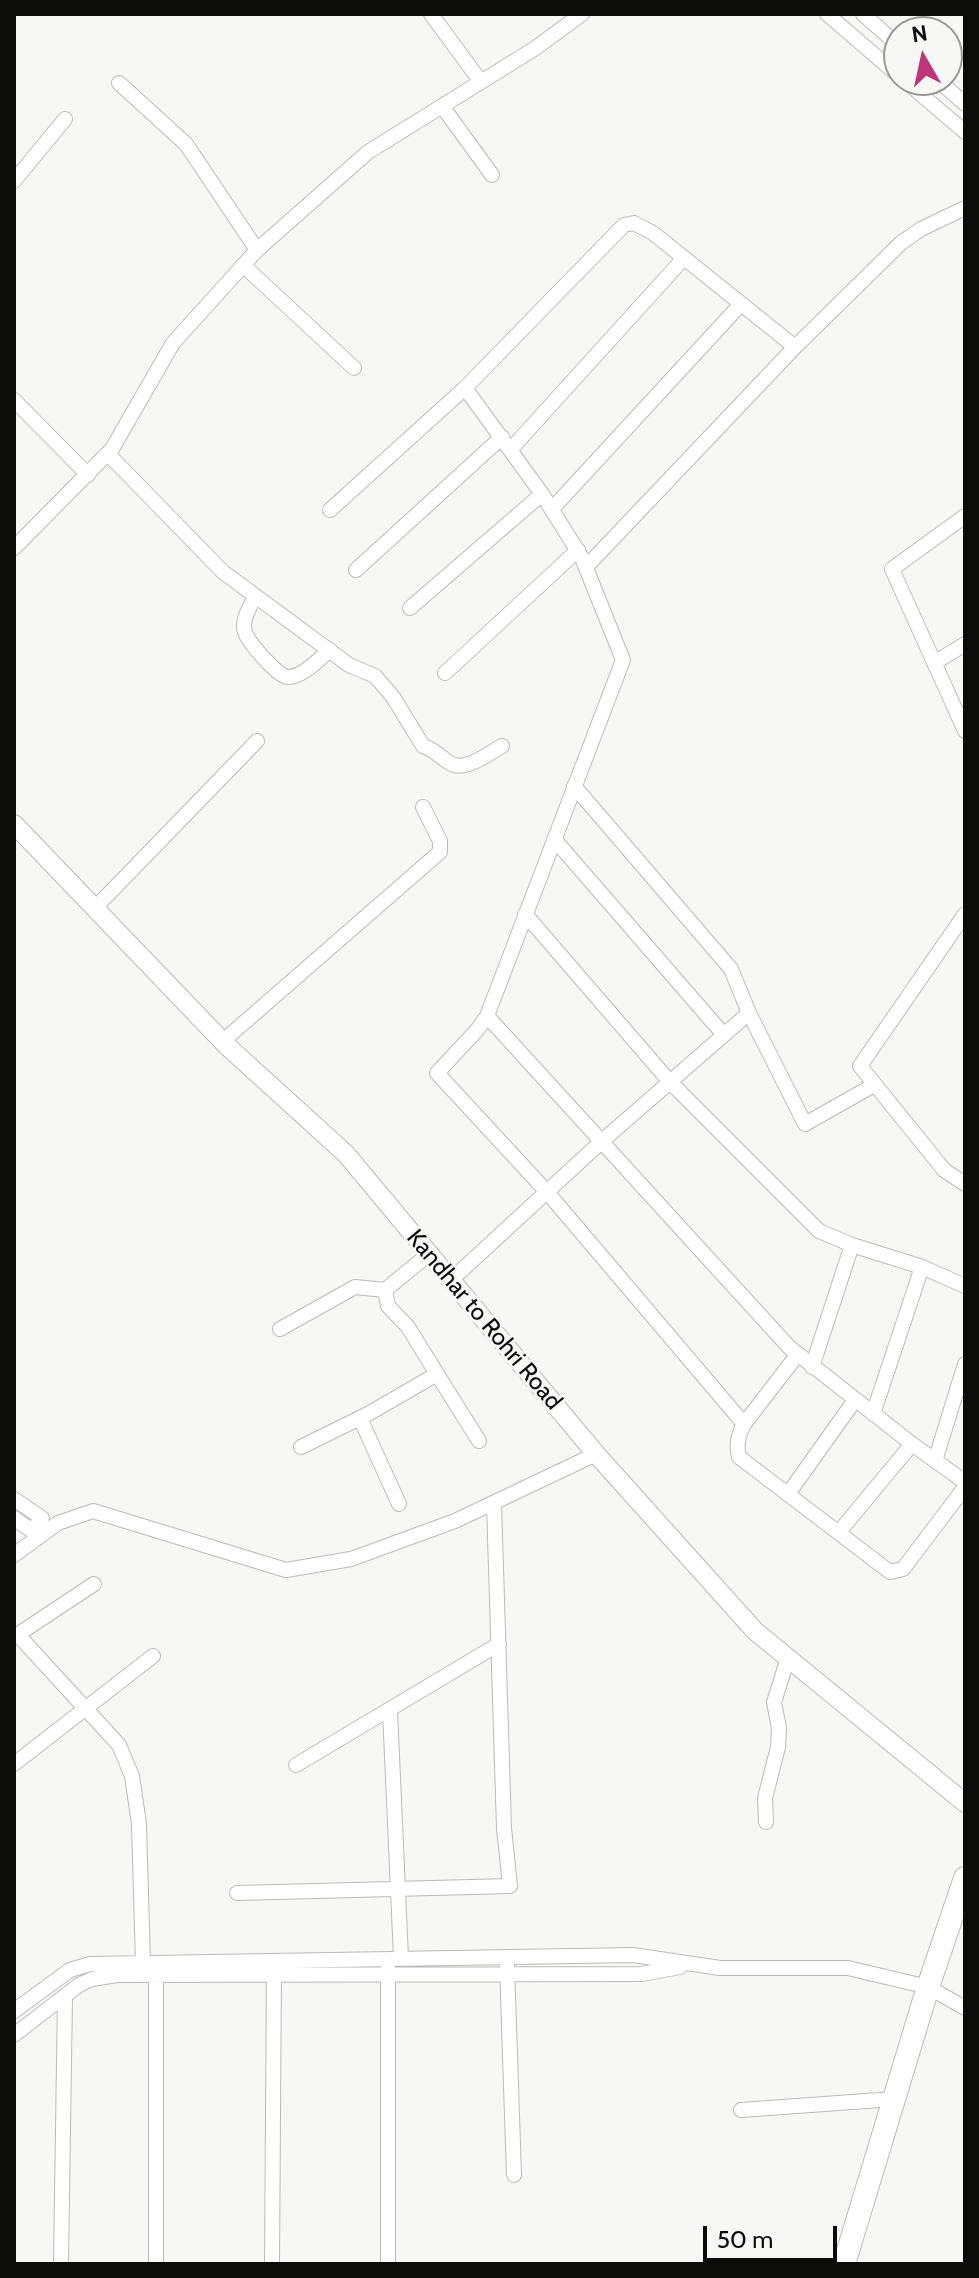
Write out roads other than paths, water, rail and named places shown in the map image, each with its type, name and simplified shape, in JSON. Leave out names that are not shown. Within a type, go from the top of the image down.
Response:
[{"type":"main road","points":[[844,2264],[928,1987],[965,1878]]},
{"type":"street","points":[[431,14],[481,82]]},
{"type":"street","points":[[14,548],[108,454],[173,343],[257,250],[368,152],[481,82],[582,14]]},
{"type":"street","points":[[827,14],[883,62]]},
{"type":"street","points":[[863,14],[883,32]]},
{"type":"street","points":[[119,83],[186,144],[257,250]]},
{"type":"street","points":[[923,96],[965,132]]},
{"type":"street","points":[[442,106],[492,175]]},
{"type":"street","points":[[14,181],[65,119]]},
{"type":"street","points":[[586,567],[795,347],[901,243],[921,229],[965,208]]},
{"type":"street","points":[[330,510],[465,388],[624,225],[634,223],[653,233],[795,347]]},
{"type":"street","points":[[356,570],[506,443],[684,258]]},
{"type":"street","points":[[243,265],[354,368]]},
{"type":"street","points":[[552,509],[741,304]]},
{"type":"street","points":[[465,388],[542,494],[578,550],[623,660],[487,1016],[437,1073],[547,1192],[744,1424]]},
{"type":"street","points":[[14,400],[88,475]]},
{"type":"street","points":[[108,454],[223,572],[349,665],[375,676],[393,697],[423,746],[435,749],[457,767],[502,746]]},
{"type":"street","points":[[410,608],[542,494]]},
{"type":"street","points":[[965,516],[892,569],[965,731]]},
{"type":"street","points":[[445,673],[578,550]]},
{"type":"street","points":[[255,597],[244,621],[245,633],[281,676],[299,675],[330,650]]},
{"type":"street","points":[[934,663],[965,644]]},
{"type":"street","points":[[95,908],[257,741]]},
{"type":"street","points":[[574,786],[731,969],[749,1013],[805,1124],[874,1085]]},
{"type":"street","points":[[223,1041],[440,852],[440,841],[423,807]]},
{"type":"street","name":"Kandhar to Rohri Road","points":[[14,824],[223,1041],[346,1154],[596,1454],[755,1631],[965,1803]]},
{"type":"street","points":[[554,839],[724,1035]]},
{"type":"street","points":[[525,914],[670,1082],[819,1231],[922,1267],[965,1286]]},
{"type":"street","points":[[965,914],[860,1066],[944,1170],[965,1184]]},
{"type":"street","points":[[451,1280],[601,1142],[749,1013]]},
{"type":"street","points":[[487,1016],[798,1354],[965,1485],[903,1569],[890,1572],[739,1457],[738,1436],[744,1424],[798,1354]]},
{"type":"street","points":[[812,1367],[852,1245]]},
{"type":"street","points":[[280,1329],[355,1287],[385,1290],[429,1254]]},
{"type":"street","points":[[873,1414],[922,1267]]},
{"type":"street","points":[[385,1290],[388,1306],[408,1327],[479,1441]]},
{"type":"street","points":[[935,1461],[965,1364]]},
{"type":"street","points":[[301,1447],[437,1374]]},
{"type":"street","points":[[788,1494],[855,1400]]},
{"type":"street","points":[[360,1418],[399,1504]]},
{"type":"street","points":[[839,1532],[912,1444]]},
{"type":"street","points":[[14,1555],[58,1523],[93,1511],[286,1570],[351,1559],[455,1521],[596,1454]]},
{"type":"street","points":[[14,1499],[42,1518],[32,1531],[14,1518]]},
{"type":"street","points":[[237,1893],[510,1886],[504,1828],[494,1503]]},
{"type":"street","points":[[94,1584],[16,1635],[119,1745],[132,1776],[139,1824],[143,1963]]},
{"type":"street","points":[[296,1765],[499,1644]]},
{"type":"street","points":[[14,1764],[153,1656]]},
{"type":"street","points":[[766,1822],[765,1798],[778,1747],[779,1728],[774,1702],[788,1658]]},
{"type":"street","points":[[388,2264],[392,1964],[398,1888],[390,1711]]},
{"type":"street","points":[[14,2035],[92,1979],[117,1975],[507,1957],[633,1955],[720,1968],[848,1968],[928,1987],[965,2008]]},
{"type":"street","points":[[507,1957],[514,2175]]},
{"type":"street","points":[[14,2011],[70,1970],[90,1964],[274,1968]]},
{"type":"street","points":[[392,1964],[508,1974],[642,1974],[692,1965]]},
{"type":"street","points":[[272,2264],[274,1968]]},
{"type":"street","points":[[156,1975],[156,2264]]},
{"type":"street","points":[[61,2264],[65,1996]]},
{"type":"street","points":[[741,2110],[894,2099]]}]
